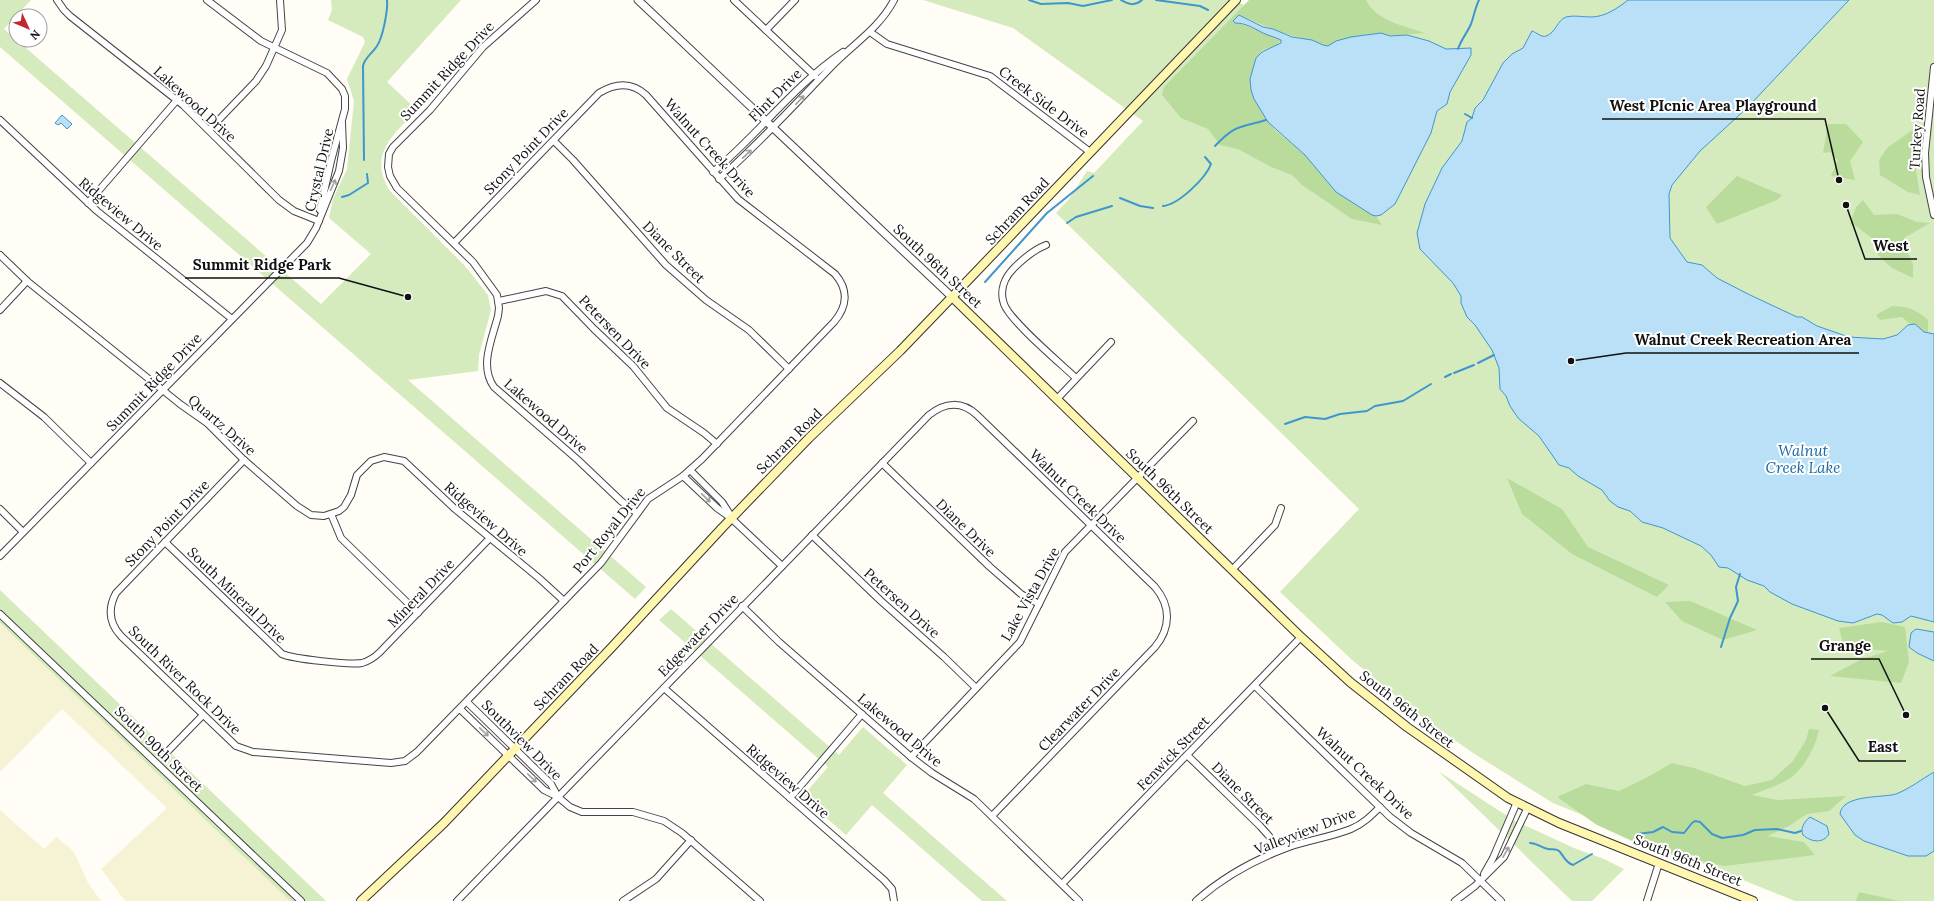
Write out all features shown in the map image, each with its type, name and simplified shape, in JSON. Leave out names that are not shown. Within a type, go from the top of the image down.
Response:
[{"type":"main road","name":"Schram Road","points":[[361,901],[444,823],[612,647],[731,518],[809,438],[900,351],[952,298],[1236,0]]},
{"type":"main road","name":"South 96th Street","points":[[952,298],[1301,637],[1350,682],[1407,727],[1479,779],[1528,808],[1753,901]]},
{"type":"street","name":"Lakewood Drive","points":[[57,0],[70,16],[176,100],[209,130],[279,200],[294,212],[319,221]]},
{"type":"street","name":"Crystal Drive","points":[[207,0],[252,35],[333,78],[345,96],[345,109],[331,161],[319,221]]},
{"type":"street","points":[[209,130],[256,81],[282,30],[280,0]]},
{"type":"street","name":"Summit Ridge Drive","points":[[454,243],[397,188],[390,176],[388,167],[389,154],[400,139],[430,110],[483,47],[536,0]]},
{"type":"street","name":"South 96th Street","points":[[638,0],[952,298]]},
{"type":"street","points":[[734,0],[819,80]]},
{"type":"street","points":[[766,30],[795,0]]},
{"type":"street","name":"Flint Drive","points":[[713,172],[732,156],[813,74],[870,32],[884,16],[894,0]]},
{"type":"street","name":"Creek Side Drive","points":[[870,32],[887,44],[990,76],[1090,152]]},
{"type":"street","name":"Flint Drive","points":[[719,179],[773,128],[859,41]]},
{"type":"street","name":"Turkey Road","points":[[1934,67],[1925,153],[1926,177],[1934,215]]},
{"type":"street","name":"Stony Point Drive","points":[[454,243],[599,93],[610,87],[621,85]]},
{"type":"street","name":"Walnut Creek Drive","points":[[621,85],[637,88],[646,95],[719,179],[748,208],[835,274],[844,288],[845,298]]},
{"type":"street","points":[[88,203],[176,100]]},
{"type":"street","name":"Ridgeview Drive","points":[[0,120],[88,203],[232,319]]},
{"type":"street","name":"Crystal Drive","points":[[319,221],[339,171],[343,148],[342,123]]},
{"type":"street","name":"Diane Street","points":[[554,141],[573,160],[666,265],[706,300],[748,330],[789,369]]},
{"type":"street","name":"Summit Ridge Drive","points":[[0,556],[301,250],[312,236],[319,221]]},
{"type":"street","points":[[454,243],[477,268],[494,290],[499,301]]},
{"type":"street","points":[[1046,244],[1033,250],[1008,275],[1003,283],[1003,303],[1012,317],[1076,378]]},
{"type":"street","name":"Quartz Drive","points":[[0,255],[28,281],[163,390],[207,423],[244,460],[304,511],[318,516],[330,514]]},
{"type":"street","points":[[0,310],[28,281]]},
{"type":"street","name":"Petersen Drive","points":[[499,301],[546,291],[562,296],[633,366],[667,408],[704,433],[717,444]]},
{"type":"street","name":"Port Royal Drive","points":[[405,761],[417,752],[467,702],[601,563],[637,513],[653,494],[683,476],[690,470],[789,369],[839,316],[843,310],[845,298]]},
{"type":"street","name":"Lakewood Drive","points":[[499,301],[498,316],[486,365],[490,382],[498,392],[578,460],[617,498],[637,513]]},
{"type":"street","points":[[1057,399],[1111,342]]},
{"type":"street","points":[[0,383],[44,417],[91,463]]},
{"type":"street","name":"Edgewater Drive","points":[[457,901],[742,606],[934,411],[950,404],[965,406]]},
{"type":"street","name":"Walnut Creek Drive","points":[[965,406],[977,415],[1155,587],[1163,598],[1167,610]]},
{"type":"street","name":"Lake Vista Drive","points":[[911,757],[1020,642],[1063,556],[1091,525],[1193,421]]},
{"type":"street","name":"Ridgeview Drive","points":[[330,514],[339,511],[348,502],[357,475],[365,465],[377,458],[392,457],[404,461],[410,465],[450,505],[489,539],[540,579],[564,602]]},
{"type":"street","name":"Stony Point Drive","points":[[110,606],[116,593],[244,460]]},
{"type":"street","name":"Diane Drive","points":[[882,463],[990,567],[1021,594],[1039,604]]},
{"type":"street","points":[[690,470],[722,502],[731,518]]},
{"type":"street","points":[[683,476],[717,508],[731,518],[782,566]]},
{"type":"street","points":[[1232,570],[1275,525],[1280,508]]},
{"type":"street","points":[[0,509],[23,532]]},
{"type":"street","points":[[330,514],[341,538],[418,613]]},
{"type":"street","name":"Petersen Drive","points":[[812,535],[881,601],[944,656],[976,688]]},
{"type":"street","name":"Mineral Drive","points":[[368,661],[380,652],[489,539]]},
{"type":"street","name":"South Mineral Drive","points":[[165,542],[282,654],[293,658],[355,663],[368,661]]},
{"type":"street","name":"South River Rock Drive","points":[[110,606],[112,622],[118,632],[236,746],[246,750],[391,763],[405,761]]},
{"type":"street","name":"Lakewood Drive","points":[[742,606],[779,642],[911,757],[938,778],[968,795],[992,816],[1079,901]]},
{"type":"street","name":"Clearwater Drive","points":[[992,816],[1155,647],[1166,629],[1167,610]]},
{"type":"street","name":"South 90th Street","points":[[0,614],[302,901]]},
{"type":"street","name":"Fenwick Street","points":[[1062,884],[1301,637]]},
{"type":"street","name":"Walnut Creek Drive","points":[[1255,686],[1380,807],[1411,833],[1454,857],[1501,901]]},
{"type":"street","name":"Ridgeview Drive","points":[[664,688],[884,880],[894,898]]},
{"type":"street","name":"Southview Drive","points":[[467,702],[551,784],[558,797]]},
{"type":"street","name":"Southview Drive","points":[[460,709],[544,790],[558,797],[570,807],[582,812],[626,812],[649,816],[671,824],[760,901]]},
{"type":"street","points":[[790,798],[862,714]]},
{"type":"street","points":[[169,750],[203,715]]},
{"type":"street","name":"Diane Street","points":[[1187,755],[1260,826],[1269,836],[1278,852]]},
{"type":"street","points":[[1480,881],[1494,858],[1517,802]]},
{"type":"street","name":"Valleyview Drive","points":[[1196,901],[1229,877],[1278,852],[1351,829],[1366,821],[1380,807]]},
{"type":"street","points":[[1455,901],[1480,881],[1504,857],[1528,808]]},
{"type":"street","points":[[623,901],[656,879],[691,840]]},
{"type":"street","points":[[1647,901],[1659,863]]},
{"type":"shaded area","points":[[0,623],[290,901],[125,901],[101,869],[167,808],[62,709],[0,772]]},
{"type":"shaded area","points":[[0,810],[44,849],[56,837],[69,847],[75,854],[88,883],[101,901],[0,901]]},
{"type":"green space","points":[[0,0],[31,0],[24,8],[8,8],[8,25],[4,29],[8,32],[8,48],[26,48],[321,304],[371,254],[329,218],[333,199],[347,169],[354,101],[347,79],[365,42],[363,37],[328,20],[332,10],[331,0],[461,0],[387,82],[417,110],[392,137],[386,146],[382,156],[381,167],[390,191],[465,266],[488,295],[491,310],[479,355],[478,371],[408,380],[646,587],[635,599],[0,47]]},
{"type":"green space","points":[[923,0],[1236,0],[1251,10],[1260,0],[1934,0],[1934,901],[1795,901],[1553,803],[1473,753],[1419,715],[1351,659],[1280,592],[1359,509],[1056,213],[1069,199],[1087,171],[1094,173],[1143,121],[1013,28]]},
{"type":"green space","points":[[1249,0],[1366,0],[1377,13],[1384,18],[1425,33],[1345,39],[1328,46],[1280,32],[1239,15],[1233,21],[1281,40],[1276,46],[1262,50],[1253,66],[1274,129],[1305,155],[1336,193],[1346,197],[1360,208],[1376,216],[1382,225],[1352,219],[1302,185],[1292,175],[1271,167],[1238,149],[1220,145],[1208,129],[1181,118],[1162,95],[1164,87]]},
{"type":"green space","points":[[1828,124],[1846,124],[1863,142],[1850,161],[1855,180],[1831,176],[1838,160],[1830,152],[1823,153]]},
{"type":"green space","points":[[1914,129],[1914,157],[1920,195],[1908,192],[1880,175],[1879,160],[1887,148]]},
{"type":"green space","points":[[1737,176],[1782,195],[1777,200],[1717,224],[1706,207]]},
{"type":"green space","points":[[1863,200],[1874,215],[1897,214],[1917,222],[1930,223],[1904,238],[1905,246],[1913,264],[1913,278],[1892,268],[1878,255],[1873,239],[1856,226],[1850,224],[1856,207]]},
{"type":"green space","points":[[1892,306],[1916,311],[1928,320],[1928,332],[1924,332],[1914,324],[1910,324],[1902,317],[1880,320],[1876,315]]},
{"type":"green space","points":[[1507,478],[1562,509],[1588,547],[1669,585],[1657,597],[1572,554],[1522,514]]},
{"type":"green space","points":[[0,590],[326,901],[290,901],[0,623]]},
{"type":"green space","points":[[1690,601],[1757,630],[1723,640],[1682,621],[1665,602]]},
{"type":"green space","points":[[671,609],[839,755],[863,727],[907,765],[883,793],[1007,901],[982,901],[872,805],[846,835],[802,797],[828,767],[659,620]]},
{"type":"green space","points":[[1882,622],[1905,627],[1909,662],[1901,683],[1830,676],[1862,659],[1888,651],[1844,647],[1839,628]]},
{"type":"green space","points":[[1809,729],[1819,730],[1812,750],[1800,769],[1789,779],[1776,786],[1752,795],[1777,800],[1846,796],[1829,811],[1807,814],[1789,826],[1768,836],[1804,842],[1815,855],[1724,866],[1652,850],[1597,825],[1557,797],[1586,784],[1619,791],[1672,763],[1694,768],[1745,786],[1772,780],[1793,761],[1806,740]]},
{"type":"green space","points":[[1438,771],[1515,821],[1624,869],[1592,901],[1572,901]]},
{"type":"green space","points":[[1859,892],[1899,901],[1856,901]]},
{"type":"water","name":"Walnut Creek Lake","points":[[1628,0],[1849,0],[1747,108],[1700,151],[1672,185],[1669,194],[1670,238],[1687,262],[1702,265],[1717,278],[1797,317],[1802,317],[1817,326],[1849,337],[1883,339],[1897,335],[1908,325],[1915,324],[1924,332],[1934,334],[1934,622],[1911,616],[1902,622],[1893,623],[1882,615],[1877,614],[1853,623],[1838,621],[1792,604],[1770,592],[1764,586],[1747,580],[1728,568],[1719,567],[1711,555],[1701,546],[1663,528],[1642,522],[1630,511],[1618,507],[1610,501],[1602,490],[1578,476],[1569,468],[1559,465],[1539,436],[1518,418],[1510,406],[1506,396],[1500,389],[1499,368],[1492,350],[1475,325],[1467,317],[1461,303],[1461,296],[1453,283],[1420,249],[1417,233],[1425,204],[1442,168],[1462,141],[1467,122],[1472,118],[1475,108],[1483,100],[1503,63],[1512,54],[1523,48],[1532,31],[1541,36],[1546,36],[1552,32],[1560,21],[1566,17],[1596,17],[1616,9]]},
{"type":"water","points":[[1239,15],[1263,27],[1273,29],[1292,37],[1312,40],[1328,46],[1336,41],[1351,37],[1381,33],[1390,36],[1407,35],[1429,41],[1446,49],[1471,48],[1471,55],[1450,92],[1447,104],[1437,111],[1431,133],[1395,204],[1381,215],[1372,215],[1336,192],[1305,155],[1268,122],[1254,99],[1250,79],[1256,58],[1262,52],[1281,43],[1281,40],[1246,25],[1235,23],[1233,21]]},
{"type":"water","points":[[62,115],[72,124],[67,129],[61,123],[58,125],[55,123]]},
{"type":"water","points":[[1916,629],[1934,632],[1934,661],[1917,653],[1909,647],[1911,633]]},
{"type":"water","points":[[1934,772],[1934,851],[1926,856],[1908,856],[1864,841],[1855,835],[1840,814],[1842,808],[1848,803],[1864,798],[1896,794],[1911,787]]},
{"type":"water","points":[[1810,817],[1827,826],[1829,834],[1824,839],[1817,841],[1803,835],[1803,825]]},
{"type":"waterway","points":[[364,160],[363,66],[379,42],[386,17],[387,0]]},
{"type":"waterway","points":[[1029,0],[1041,4],[1068,3],[1083,6],[1112,0]]},
{"type":"waterway","points":[[1121,0],[1132,4],[1142,0]]},
{"type":"waterway","points":[[1156,0],[1200,6],[1208,10]]},
{"type":"waterway","points":[[1458,49],[1471,24],[1479,0]]},
{"type":"waterway","points":[[1465,114],[1472,118]]},
{"type":"waterway","points":[[1215,146],[1234,130],[1266,120]]},
{"type":"waterway","points":[[1163,206],[1176,201],[1198,183],[1211,164],[1205,157]]},
{"type":"waterway","points":[[342,197],[349,195],[368,183],[367,174]]},
{"type":"waterway","points":[[985,282],[1047,213],[1093,176]]},
{"type":"waterway","points":[[1120,198],[1140,206],[1153,208]]},
{"type":"waterway","points":[[1067,223],[1076,217],[1112,206]]},
{"type":"waterway","points":[[1478,363],[1494,355]]},
{"type":"waterway","points":[[1454,373],[1474,365]]},
{"type":"waterway","points":[[1445,377],[1451,374]]},
{"type":"waterway","points":[[1285,424],[1305,417],[1325,419],[1340,414],[1367,411],[1375,406],[1403,401],[1431,384]]},
{"type":"waterway","points":[[1721,647],[1730,618],[1738,601],[1736,587],[1740,574]]},
{"type":"waterway","points":[[1637,834],[1653,832],[1663,827],[1672,832],[1684,833],[1695,821],[1700,822],[1712,834],[1722,838],[1743,835],[1755,830],[1777,829],[1795,833],[1801,831]]},
{"type":"waterway","points":[[1530,843],[1557,850],[1570,864],[1573,865],[1592,854]]},
{"type":"place","name":"West PIcnic Area Playground","points":[[1839,180]]},
{"type":"place","name":"West","points":[[1846,205]]},
{"type":"place","name":"Summit Ridge Park","points":[[408,297]]},
{"type":"place","name":"Walnut Creek Recreation Area","points":[[1571,361]]},
{"type":"place","name":"East","points":[[1825,708]]},
{"type":"place","name":"Grange","points":[[1906,715]]}]
